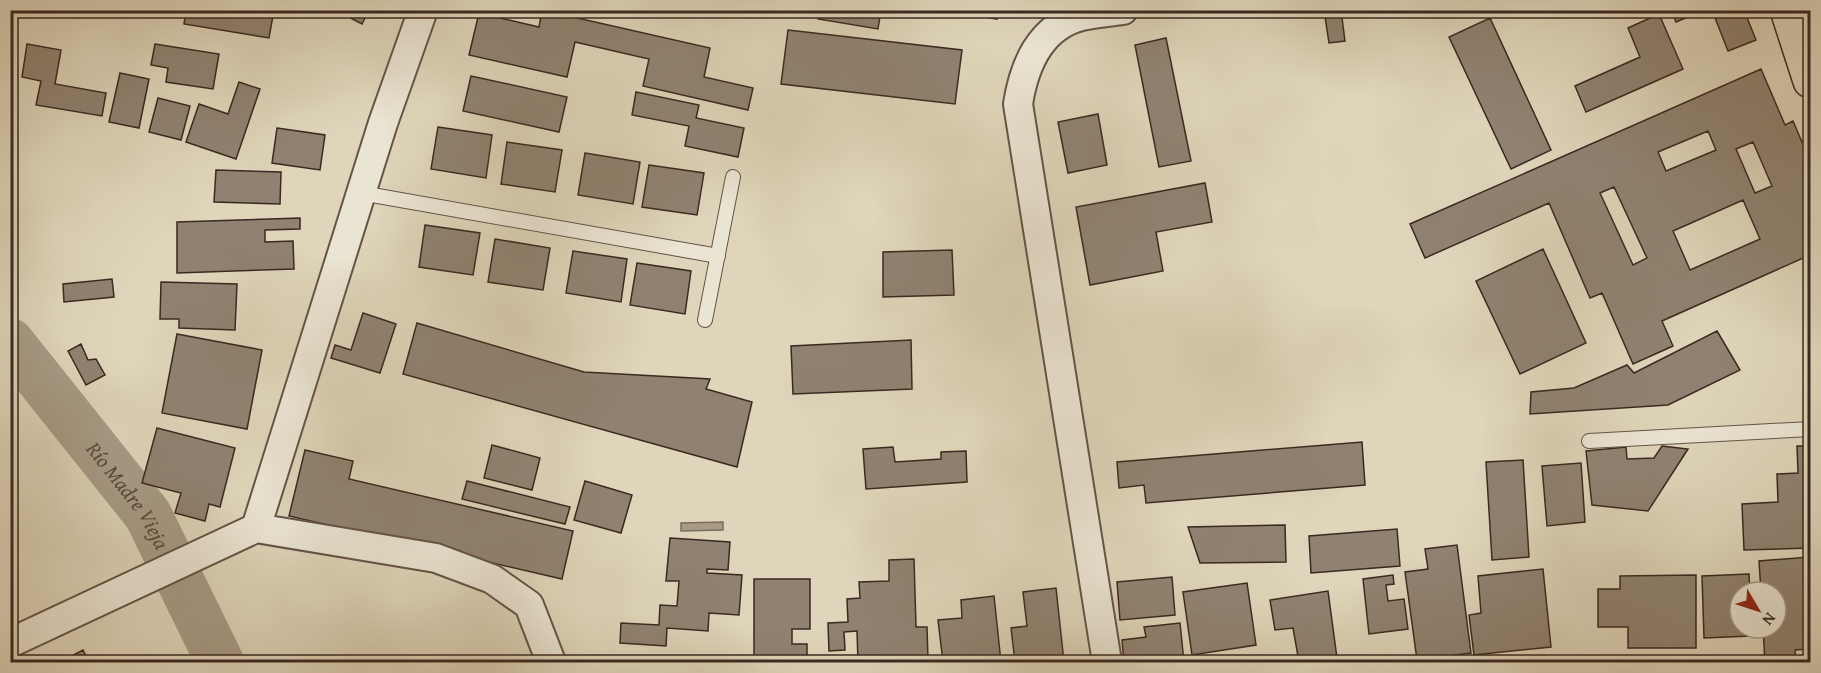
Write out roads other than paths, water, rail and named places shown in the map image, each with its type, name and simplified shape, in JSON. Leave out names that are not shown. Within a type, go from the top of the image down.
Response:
[{"type":"main road","points":[[1787,10],[1810,81]]},
{"type":"street","points":[[256,528],[361,194],[423,10]]},
{"type":"street","points":[[1107,663],[1018,104],[1023,76],[1033,51],[1055,30],[1080,16],[1123,10]]},
{"type":"street","points":[[10,643],[256,528],[436,558],[492,579],[529,605],[551,663]]},
{"type":"lane","points":[[705,321],[733,177]]},
{"type":"lane","points":[[361,194],[718,256]]},
{"type":"lane","points":[[1589,441],[1810,429]]},
{"type":"waterway","name":"Río Madre Vieja","points":[[10,342],[148,515],[220,662]]}]
